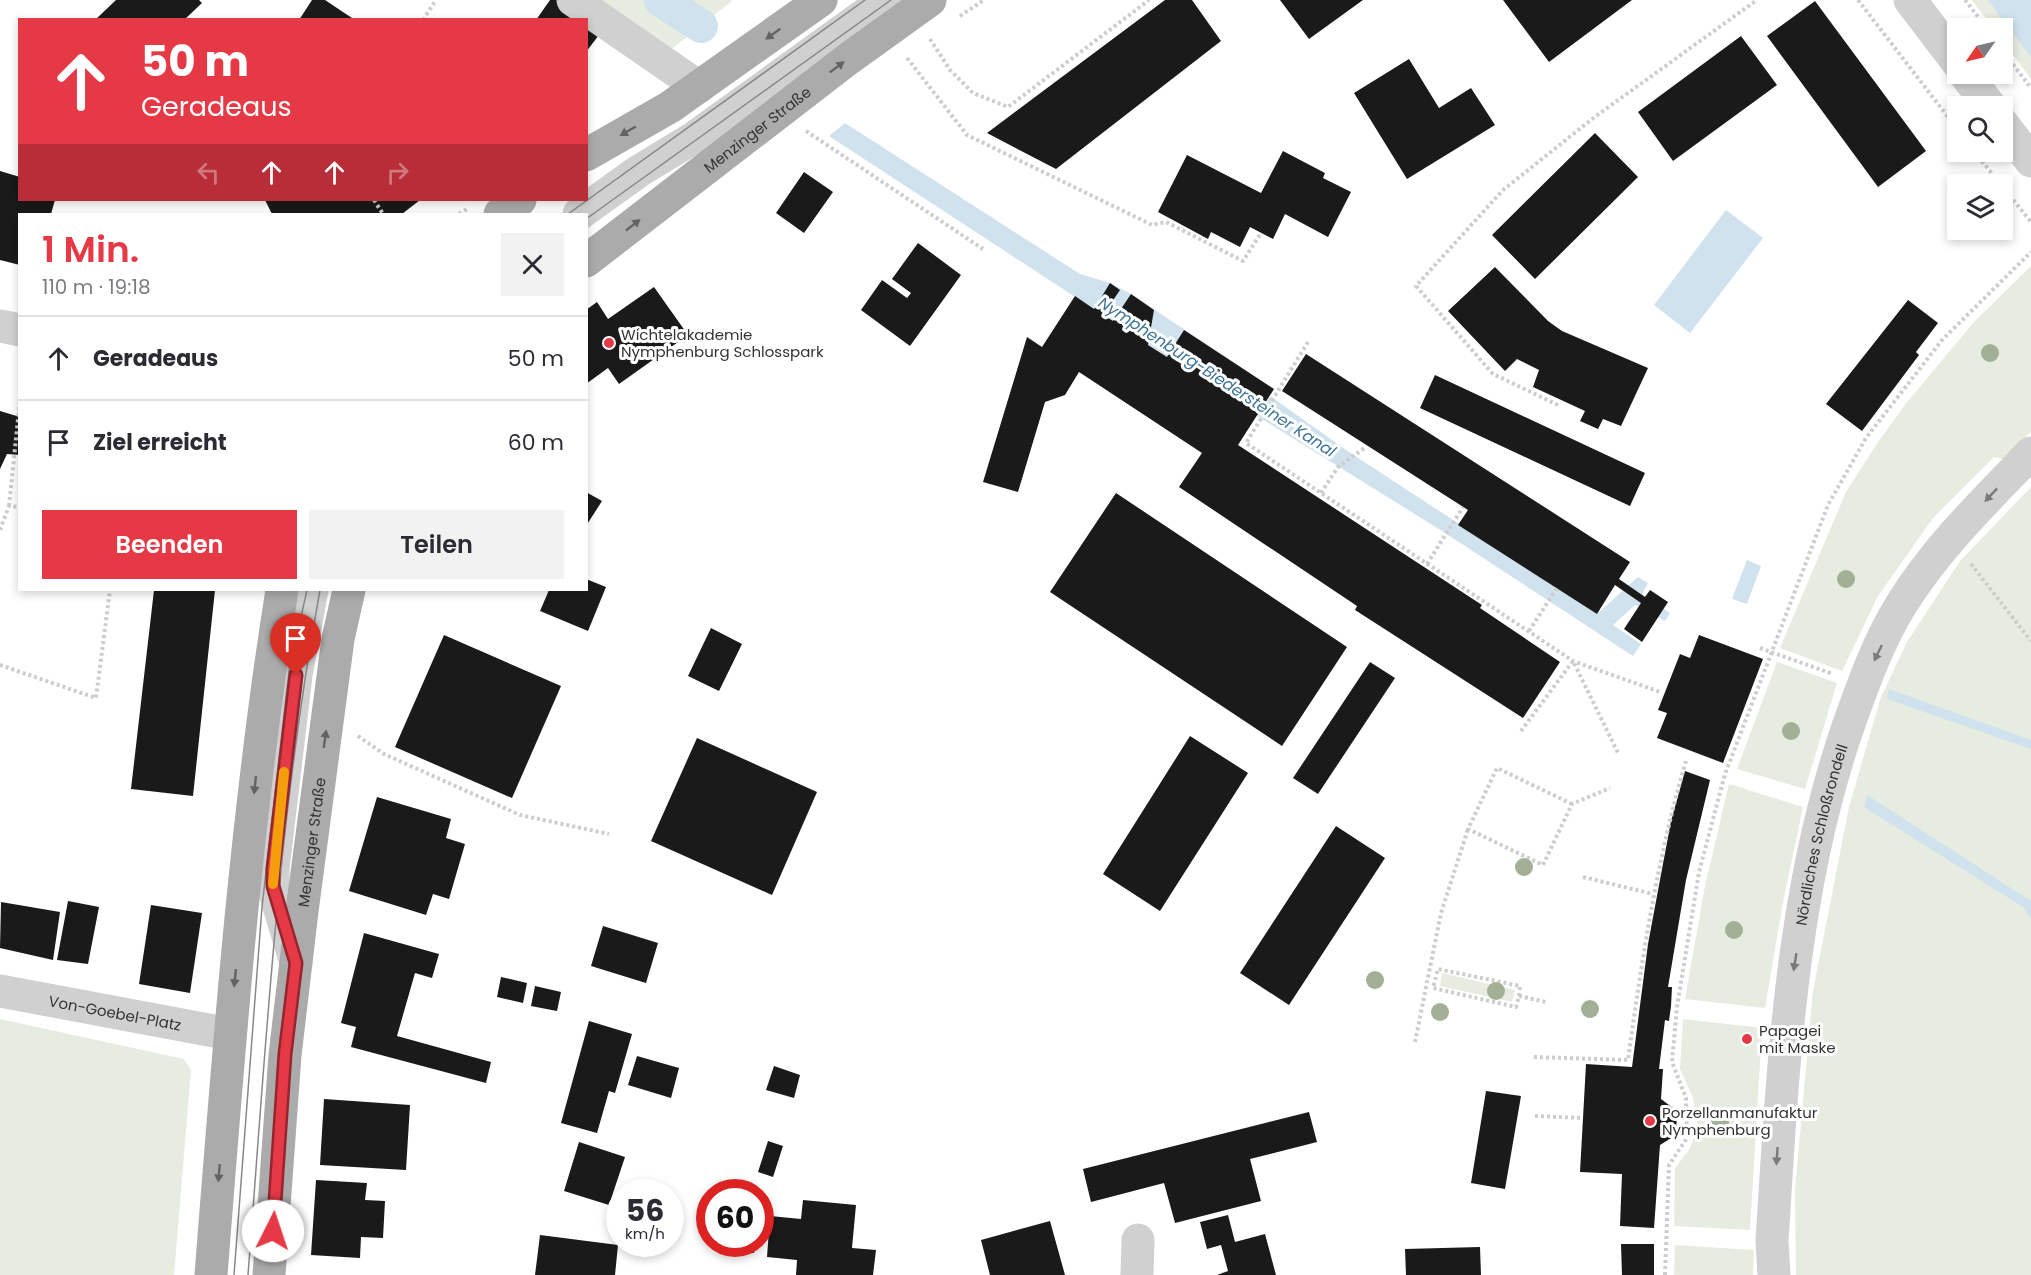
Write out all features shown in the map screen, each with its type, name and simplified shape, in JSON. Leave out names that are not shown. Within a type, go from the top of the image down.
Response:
[{"type":"main road","name":"Menzinger Straße","points":[[588,259],[848,59],[930,0]]},
{"type":"main road","points":[[588,154],[699,87],[805,4]]},
{"type":"main road","points":[[501,213],[519,201]]},
{"type":"main road","points":[[211,1275],[230,1034],[261,726],[282,591]]},
{"type":"main road","name":"Menzinger Straße","points":[[269,1275],[285,1054],[339,639],[349,591]]},
{"type":"street","points":[[573,0],[699,87]]},
{"type":"street","points":[[580,213],[639,171],[695,137],[885,0]]},
{"type":"street","points":[[1910,0],[1947,49]]},
{"type":"street","points":[[1973,84],[1982,96]]},
{"type":"street","points":[[639,171],[650,156],[670,106]]},
{"type":"street","points":[[2013,137],[2031,161]]},
{"type":"street","points":[[0,326],[18,330]]},
{"type":"street","name":"Nördliches Schloßrondell","points":[[1774,1275],[1772,1241],[1788,1008],[1811,864],[1838,755],[1863,684],[1901,605],[1951,537],[2031,453]]},
{"type":"street","points":[[296,963],[273,886],[294,690],[312,591]]},
{"type":"street","points":[[261,726],[277,712],[294,690]]},
{"type":"street","name":"Von-Goebel-Platz","points":[[0,991],[230,1034]]},
{"type":"street","points":[[1137,1275],[1138,1240]]},
{"type":"path","points":[[424,18],[436,0]]},
{"type":"path","points":[[928,37],[950,70],[973,93],[1008,107],[1149,0]]},
{"type":"path","points":[[1558,405],[1493,374],[1416,286],[1503,190],[1596,116],[1757,0]]},
{"type":"path","points":[[1858,0],[1947,116]]},
{"type":"path","points":[[1965,0],[1979,18]]},
{"type":"path","points":[[904,53],[967,135],[1152,225],[1166,222],[1243,261],[1261,233]]},
{"type":"path","points":[[2013,64],[2031,88]]},
{"type":"path","points":[[803,129],[983,249]]},
{"type":"path","points":[[1982,162],[1993,174]]},
{"type":"path","points":[[2013,199],[2031,222]]},
{"type":"path","points":[[1665,1275],[1669,1165],[1687,1138],[1686,1098],[1672,1062],[1677,1007],[1697,883],[1725,774],[1828,505],[1866,438],[1942,340],[2031,253]]},
{"type":"path","points":[[1308,342],[1246,443],[1573,661],[1660,692]]},
{"type":"path","points":[[0,530],[9,506],[18,419]]},
{"type":"path","points":[[1321,493],[1338,467],[1366,447]]},
{"type":"path","points":[[9,506],[18,507]]},
{"type":"path","points":[[1427,564],[1463,507]]},
{"type":"path","points":[[1951,537],[2031,642]]},
{"type":"path","points":[[1528,631],[1557,588]]},
{"type":"path","points":[[0,665],[96,698],[110,591]]},
{"type":"path","points":[[1760,648],[1863,684]]},
{"type":"path","points":[[1521,731],[1573,661]]},
{"type":"path","points":[[1573,661],[1618,753]]},
{"type":"path","points":[[357,735],[384,754],[520,815],[609,834]]},
{"type":"path","points":[[1534,1056],[1628,1060],[1653,894],[1669,818],[1686,761]]},
{"type":"path","points":[[1414,1042],[1441,913],[1468,829],[1497,768],[1572,804]]},
{"type":"path","points":[[1468,829],[1543,865],[1572,804],[1610,788]]},
{"type":"path","points":[[1583,877],[1653,894]]},
{"type":"path","points":[[1438,969],[1521,986],[1519,996],[1516,1007],[1433,988],[1438,969]]},
{"type":"path","points":[[1428,978],[1436,979]]},
{"type":"path","points":[[1519,996],[1546,1002]]},
{"type":"path","points":[[1535,1116],[1583,1118]]},
{"type":"shaded area","points":[[597,0],[730,0],[732,1],[669,51]]},
{"type":"shaded area","points":[[1972,0],[1989,0],[2002,18],[1986,18]]},
{"type":"shaded area","points":[[2013,32],[2031,56],[2031,79],[2013,55]]},
{"type":"shaded area","points":[[2031,266],[2031,431],[2006,460],[1994,457],[1933,518],[1878,596],[1842,671],[1780,648],[1846,492],[1876,445],[1904,406],[1974,322]]},
{"type":"shaded area","points":[[2031,487],[2031,1275],[1796,1275],[1795,1190],[1813,991],[1849,807],[1881,697],[1907,642],[1960,561]]},
{"type":"shaded area","points":[[1777,662],[1837,683],[1805,789],[1737,769]]},
{"type":"shaded area","points":[[1729,784],[1803,807],[1783,902],[1765,1008],[1685,999],[1705,886]]},
{"type":"shaded area","points":[[1442,973],[1515,990],[1512,1002],[1440,986]]},
{"type":"shaded area","points":[[0,1019],[184,1059],[191,1070],[174,1275],[0,1275]]},
{"type":"shaded area","points":[[1683,1019],[1762,1028],[1750,1230],[1674,1226],[1675,1168],[1689,1150],[1698,1128],[1693,1098],[1680,1069]]},
{"type":"shaded area","points":[[1675,1245],[1754,1250],[1753,1275],[1674,1275]]},
{"type":"water","points":[[1988,0],[2031,0],[2031,57],[2013,33],[2013,18],[2002,18]]},
{"type":"water","points":[[845,123],[1080,274],[1110,283],[1131,294],[1274,389],[1270,396],[1349,452],[1597,614],[1638,577],[1648,583],[1642,594],[1670,613],[1665,621],[1635,605],[1613,625],[1641,644],[1633,656],[1442,531],[1257,416],[829,136]]},
{"type":"water","points":[[1726,210],[1763,238],[1690,333],[1654,305]]},
{"type":"water","points":[[1747,560],[1761,566],[1747,604],[1732,599]]},
{"type":"water","points":[[1889,689],[2031,740],[2031,749],[1887,699]]},
{"type":"water","points":[[1867,795],[2031,901],[2031,919],[2023,907],[1864,807]]},
{"type":"building","points":[[116,0],[199,0],[202,3],[186,18],[97,18]]},
{"type":"building","points":[[312,0],[325,0],[352,18],[300,18]]},
{"type":"building","points":[[550,0],[560,0],[584,18],[537,18]]},
{"type":"building","points":[[1165,0],[1192,0],[1221,41],[1056,169],[987,133]]},
{"type":"building","points":[[1280,0],[1363,0],[1309,39]]},
{"type":"building","points":[[1503,0],[1632,0],[1549,62]]},
{"type":"building","points":[[1815,1],[1926,151],[1878,187],[1767,36]]},
{"type":"building","points":[[588,21],[602,31],[588,49]]},
{"type":"building","points":[[1741,36],[1777,85],[1673,161],[1638,112]]},
{"type":"building","points":[[1409,59],[1439,108],[1471,88],[1495,125],[1407,179],[1354,93]]},
{"type":"building","points":[[1595,133],[1638,177],[1535,279],[1492,235]]},
{"type":"building","points":[[1283,151],[1325,173],[1323,178],[1351,192],[1328,237],[1285,214],[1273,239],[1250,227],[1240,247],[1211,232],[1208,239],[1158,212],[1187,155],[1261,193]]},
{"type":"building","points":[[0,171],[18,176],[18,201],[55,201],[51,213],[18,213],[18,264],[0,260]]},
{"type":"building","points":[[804,172],[833,192],[804,233],[776,213]]},
{"type":"building","points":[[266,201],[419,201],[403,213],[272,213]]},
{"type":"building","points":[[918,243],[961,275],[910,346],[861,310],[882,280],[907,298],[911,293],[892,279]]},
{"type":"building","points":[[1495,267],[1548,321],[1562,331],[1648,368],[1621,426],[1603,419],[1598,429],[1580,421],[1585,411],[1533,387],[1539,370],[1517,359],[1505,371],[1448,311]]},
{"type":"building","points":[[1110,283],[1120,290],[1103,315],[1113,321],[1131,294],[1154,310],[1148,345],[1167,357],[1184,330],[1274,389],[1238,445],[1482,605],[1480,608],[1560,662],[1523,718],[1355,610],[1357,606],[1179,487],[1202,453],[1079,372],[1065,395],[1045,402],[1018,492],[983,482],[1027,337],[1042,347],[1075,296],[1094,309]]},
{"type":"building","points":[[654,287],[688,335],[619,384],[608,368],[588,383],[588,309],[597,302],[608,319]]},
{"type":"building","points":[[1908,300],[1938,323],[1916,352],[1919,355],[1862,431],[1826,404]]},
{"type":"building","points":[[1306,354],[1630,562],[1619,579],[1645,597],[1650,590],[1668,602],[1642,642],[1624,629],[1641,603],[1615,585],[1597,614],[1458,525],[1468,510],[1282,391]]},
{"type":"building","points":[[1435,375],[1645,473],[1630,506],[1420,408]]},
{"type":"building","points":[[0,411],[18,416],[18,455],[7,454],[0,469]]},
{"type":"building","points":[[588,493],[602,501],[588,523]]},
{"type":"building","points":[[1116,493],[1347,647],[1282,746],[1050,592]]},
{"type":"building","points":[[588,580],[606,587],[588,631],[540,611],[549,591],[588,591]]},
{"type":"building","points":[[154,591],[215,591],[193,796],[131,789]]},
{"type":"building","points":[[711,628],[742,644],[719,691],[688,676]]},
{"type":"building","points":[[444,635],[561,686],[512,798],[395,747]]},
{"type":"building","points":[[1699,635],[1763,659],[1723,763],[1657,738],[1667,713],[1658,710],[1680,654],[1690,658]]},
{"type":"building","points":[[1370,662],[1395,678],[1318,794],[1293,778]]},
{"type":"building","points":[[1190,736],[1248,773],[1160,911],[1103,874]]},
{"type":"building","points":[[697,738],[817,792],[772,895],[651,841]]},
{"type":"building","points":[[1685,771],[1710,780],[1686,880],[1668,987],[1672,987],[1669,1021],[1665,1020],[1659,1069],[1663,1069],[1661,1099],[1677,1111],[1676,1135],[1660,1145],[1654,1228],[1620,1226],[1622,1174],[1580,1172],[1586,1064],[1632,1067],[1648,944],[1671,821]]},
{"type":"building","points":[[377,797],[451,819],[446,838],[465,844],[449,899],[433,894],[426,915],[349,891]]},
{"type":"building","points":[[1336,826],[1385,858],[1289,1005],[1240,973]]},
{"type":"building","points":[[68,901],[99,907],[88,964],[57,960]]},
{"type":"building","points":[[1,902],[60,912],[53,960],[0,948]]},
{"type":"building","points":[[151,905],[202,913],[190,993],[139,984]]},
{"type":"building","points":[[603,926],[658,943],[646,983],[591,966]]},
{"type":"building","points":[[364,933],[439,954],[432,978],[415,973],[397,1036],[491,1062],[486,1083],[351,1047],[356,1027],[341,1023]]},
{"type":"building","points":[[501,977],[527,983],[523,1003],[497,997]]},
{"type":"building","points":[[535,986],[561,992],[557,1011],[531,1006]]},
{"type":"building","points":[[589,1021],[632,1034],[615,1093],[609,1091],[597,1133],[561,1123]]},
{"type":"building","points":[[637,1056],[679,1068],[671,1098],[628,1085]]},
{"type":"building","points":[[774,1066],[800,1075],[794,1098],[766,1090]]},
{"type":"building","points":[[1486,1091],[1521,1096],[1505,1189],[1471,1183]]},
{"type":"building","points":[[324,1099],[410,1105],[406,1170],[320,1165]]},
{"type":"building","points":[[1309,1112],[1317,1142],[1250,1159],[1261,1201],[1175,1223],[1164,1183],[1091,1202],[1083,1169]]},
{"type":"building","points":[[768,1141],[783,1146],[773,1177],[758,1172]]},
{"type":"building","points":[[579,1142],[625,1157],[618,1179],[606,1179],[606,1204],[564,1191]]},
{"type":"building","points":[[316,1180],[367,1183],[365,1200],[385,1201],[383,1238],[361,1237],[360,1258],[311,1255]]},
{"type":"building","points":[[803,1200],[856,1205],[852,1248],[876,1250],[873,1275],[796,1275],[797,1260],[767,1257],[774,1257],[774,1216],[801,1219]]},
{"type":"building","points":[[1228,1215],[1235,1242],[1265,1234],[1276,1275],[1217,1275],[1228,1271],[1221,1245],[1207,1249],[1200,1222]]},
{"type":"building","points":[[1050,1221],[1065,1275],[990,1275],[981,1240]]},
{"type":"building","points":[[540,1235],[606,1243],[606,1257],[617,1257],[615,1275],[535,1275]]},
{"type":"building","points":[[1621,1244],[1654,1244],[1654,1275],[1622,1275]]},
{"type":"building","points":[[1480,1247],[1481,1275],[1406,1275],[1405,1249]]},
{"type":"waterway","name":"Nymphenburg-Biedersteiner Kanal","points":[[661,0],[701,26]]},
{"type":"tram line","points":[[588,200],[865,0]]},
{"type":"tram line","points":[[588,218],[891,0]]},
{"type":"tram line","points":[[569,213],[586,201]]},
{"type":"tram line","points":[[234,1275],[262,907],[289,671],[307,591]]},
{"type":"tram line","points":[[248,1275],[275,931],[294,761],[320,591]]},
{"type":"slow traffic","points":[[273,884],[284,772]]},
{"type":"place","name":"Wichtelakademie Nymphenburg Schlosspark","points":[[609,343]]},
{"type":"place","name":"Papagei mit Maske","points":[[1747,1039]]},
{"type":"place","name":"Porzellanmanufaktur Nymphenburg","points":[[1650,1121]]},
{"type":"route","points":[[273,1231],[285,1054],[296,963],[273,886],[273,869],[296,675]]}]
